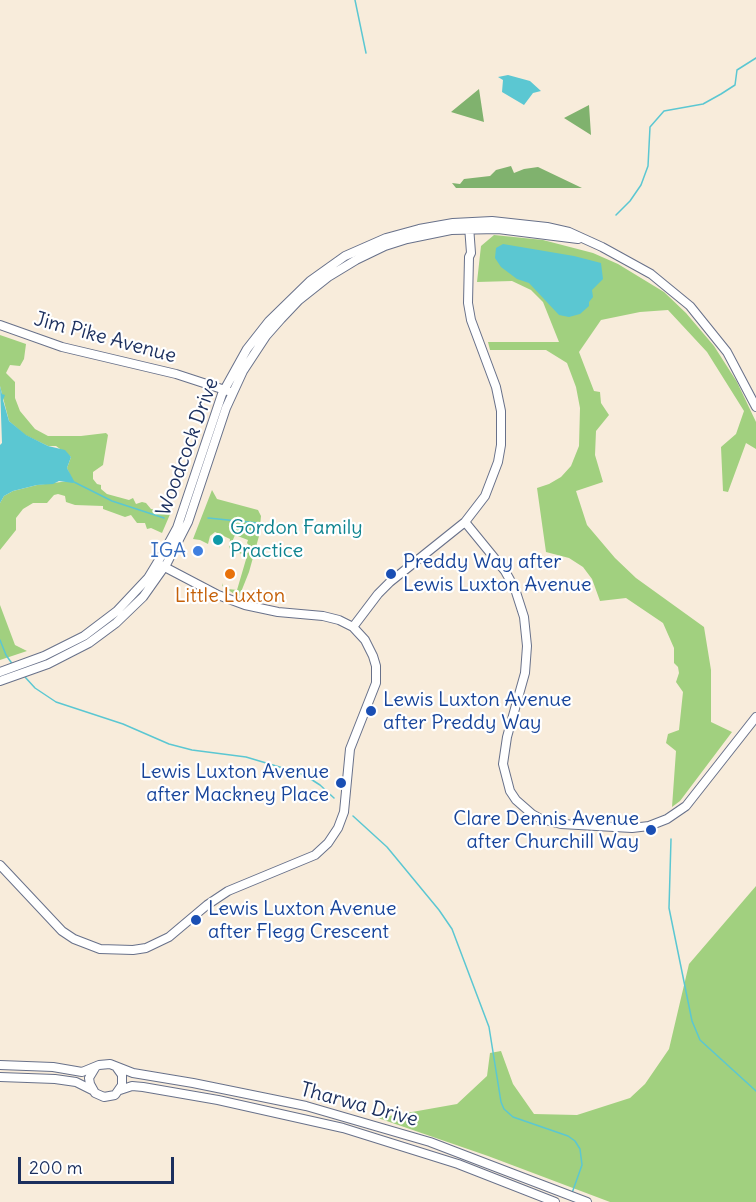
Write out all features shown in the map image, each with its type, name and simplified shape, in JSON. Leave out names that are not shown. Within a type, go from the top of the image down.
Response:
[{"type":"main road","points":[[0,1065],[53,1067],[82,1072],[105,1064],[119,1070],[123,1080],[120,1090],[114,1095],[104,1097],[76,1082],[0,1077]]},
{"type":"main road","name":"Tharwa Drive","points":[[115,1067],[133,1073],[250,1094],[361,1121],[460,1152],[583,1200]]},
{"type":"main road","points":[[92,1090],[89,1078],[95,1068]]},
{"type":"main road","name":"Tharwa Drive","points":[[120,1090],[132,1086],[143,1087],[218,1100],[333,1125],[458,1164],[555,1202]]},
{"type":"street","name":"Woodcock Drive","points":[[0,681],[69,655],[107,630],[143,597],[162,563],[181,517],[227,393],[266,336],[299,300],[328,277],[386,246],[467,226],[526,231],[583,240],[615,253],[670,288],[707,325],[727,352],[756,406]]},
{"type":"street","points":[[353,627],[390,582],[465,522],[478,507],[493,478],[498,462],[502,428],[501,411],[496,387],[471,320],[468,303],[471,253],[467,226]]},
{"type":"street","name":"Jim Pike Avenue","points":[[0,325],[76,351],[156,368],[227,393]]},
{"type":"street","points":[[465,522],[505,571],[515,589],[524,617],[527,646],[525,673],[507,737],[503,764],[510,791],[516,800],[532,814],[561,824],[632,828],[649,826],[667,819],[686,806],[756,717]]},
{"type":"street","name":"Woodcock Drive","points":[[0,672],[64,647],[93,630],[117,611],[162,563]]},
{"type":"street","points":[[0,865],[62,931],[90,946],[120,951],[146,948],[169,937],[207,904],[228,891],[315,855],[332,838],[341,822],[350,748],[376,683],[376,666],[365,640],[353,627],[334,618],[278,612],[244,605],[218,595],[162,563]]},
{"type":"green space","points":[[479,89],[484,122],[451,112]]},
{"type":"green space","points":[[589,105],[591,135],[564,118]]},
{"type":"green space","points":[[511,166],[514,173],[538,167],[582,188],[456,188],[452,183],[460,184],[464,179],[490,176],[496,170]]},
{"type":"green space","points":[[494,235],[543,240],[593,253],[618,264],[664,292],[686,313],[714,346],[737,382],[756,422],[756,449],[746,443],[728,492],[723,491],[721,447],[736,434],[744,411],[707,352],[668,310],[640,312],[601,320],[579,352],[594,391],[600,392],[601,403],[609,415],[596,431],[595,455],[603,482],[576,491],[587,525],[615,558],[636,578],[704,627],[711,670],[711,722],[732,732],[680,801],[672,807],[676,751],[666,743],[668,734],[679,730],[683,692],[676,682],[679,673],[674,663],[674,648],[663,623],[626,598],[600,601],[592,579],[583,567],[569,558],[546,552],[537,488],[561,477],[571,466],[579,446],[580,408],[576,387],[567,363],[546,350],[490,350],[488,342],[559,342],[543,302],[531,290],[512,281],[477,282],[481,246]]},
{"type":"green space","points":[[0,335],[26,344],[24,359],[20,366],[10,365],[6,373],[15,382],[15,398],[20,411],[35,429],[48,436],[106,433],[108,435],[103,465],[93,472],[93,479],[107,494],[129,500],[133,498],[136,504],[142,502],[151,509],[171,512],[162,533],[151,528],[147,529],[145,523],[137,523],[131,515],[125,517],[103,509],[103,506],[75,505],[66,502],[65,496],[58,494],[47,503],[33,503],[23,509],[16,518],[16,530],[0,550],[0,503],[4,496],[13,491],[37,485],[69,481],[71,477],[67,468],[71,457],[56,446],[48,446],[25,435],[9,421],[0,386]]},
{"type":"green space","points":[[212,490],[217,499],[258,510],[261,516],[259,536],[239,597],[224,588],[237,590],[247,556],[234,551],[248,553],[251,548],[247,543],[248,540],[235,535],[229,549],[230,539],[215,532],[210,536],[208,544],[193,539]]},
{"type":"green space","points":[[0,605],[15,645],[27,651],[0,660]]},
{"type":"green space","points":[[756,886],[756,1202],[610,1202],[378,1118],[457,1104],[487,1076],[490,1053],[501,1051],[513,1084],[534,1114],[577,1115],[630,1098],[645,1084],[669,1049],[689,964]]},
{"type":"water","points":[[508,75],[530,81],[541,91],[533,93],[524,105],[502,92],[503,80],[498,77]]},
{"type":"water","points":[[503,244],[601,263],[603,279],[592,290],[593,297],[589,306],[580,314],[569,317],[559,315],[529,283],[517,279],[501,267],[495,258],[496,248]]},
{"type":"water","points":[[0,386],[2,394],[5,395],[3,400],[9,421],[26,435],[48,446],[65,450],[71,457],[67,468],[73,483],[59,481],[13,491],[4,496],[0,503],[0,445],[2,443]]},
{"type":"waterway","points":[[355,0],[366,53]]},
{"type":"waterway","points":[[616,215],[641,185],[648,166],[650,127],[664,111],[703,104],[721,94],[735,85],[737,70],[756,58]]},
{"type":"waterway","points":[[72,481],[112,501],[164,518]]},
{"type":"waterway","points":[[208,518],[258,523]]},
{"type":"waterway","points":[[0,640],[13,665]]},
{"type":"waterway","points":[[25,677],[35,688],[56,702],[123,724],[169,744],[192,750],[246,757],[293,771],[320,785],[334,798]]},
{"type":"waterway","points":[[353,816],[387,847],[452,929],[489,1027],[504,1109],[513,1117],[568,1136],[580,1149],[582,1165],[572,1193]]},
{"type":"waterway","points":[[671,839],[669,908],[692,1021],[700,1040],[756,1091]]},
{"type":"place","name":"Gordon Family Practice","points":[[218,540]]},
{"type":"place","name":"IGA","points":[[198,551]]},
{"type":"place","name":"Little Luxton","points":[[230,574]]},
{"type":"place","name":"Preddy Way after Lewis Luxton Avenue","points":[[391,574]]},
{"type":"place","name":"Lewis Luxton Avenue after Preddy Way","points":[[371,711]]},
{"type":"place","name":"Lewis Luxton Avenue after Mackney Place","points":[[341,783]]},
{"type":"place","name":"Clare Dennis Avenue after Churchill Way","points":[[651,830]]},
{"type":"place","name":"Lewis Luxton Avenue after Flegg Crescent","points":[[196,920]]}]
